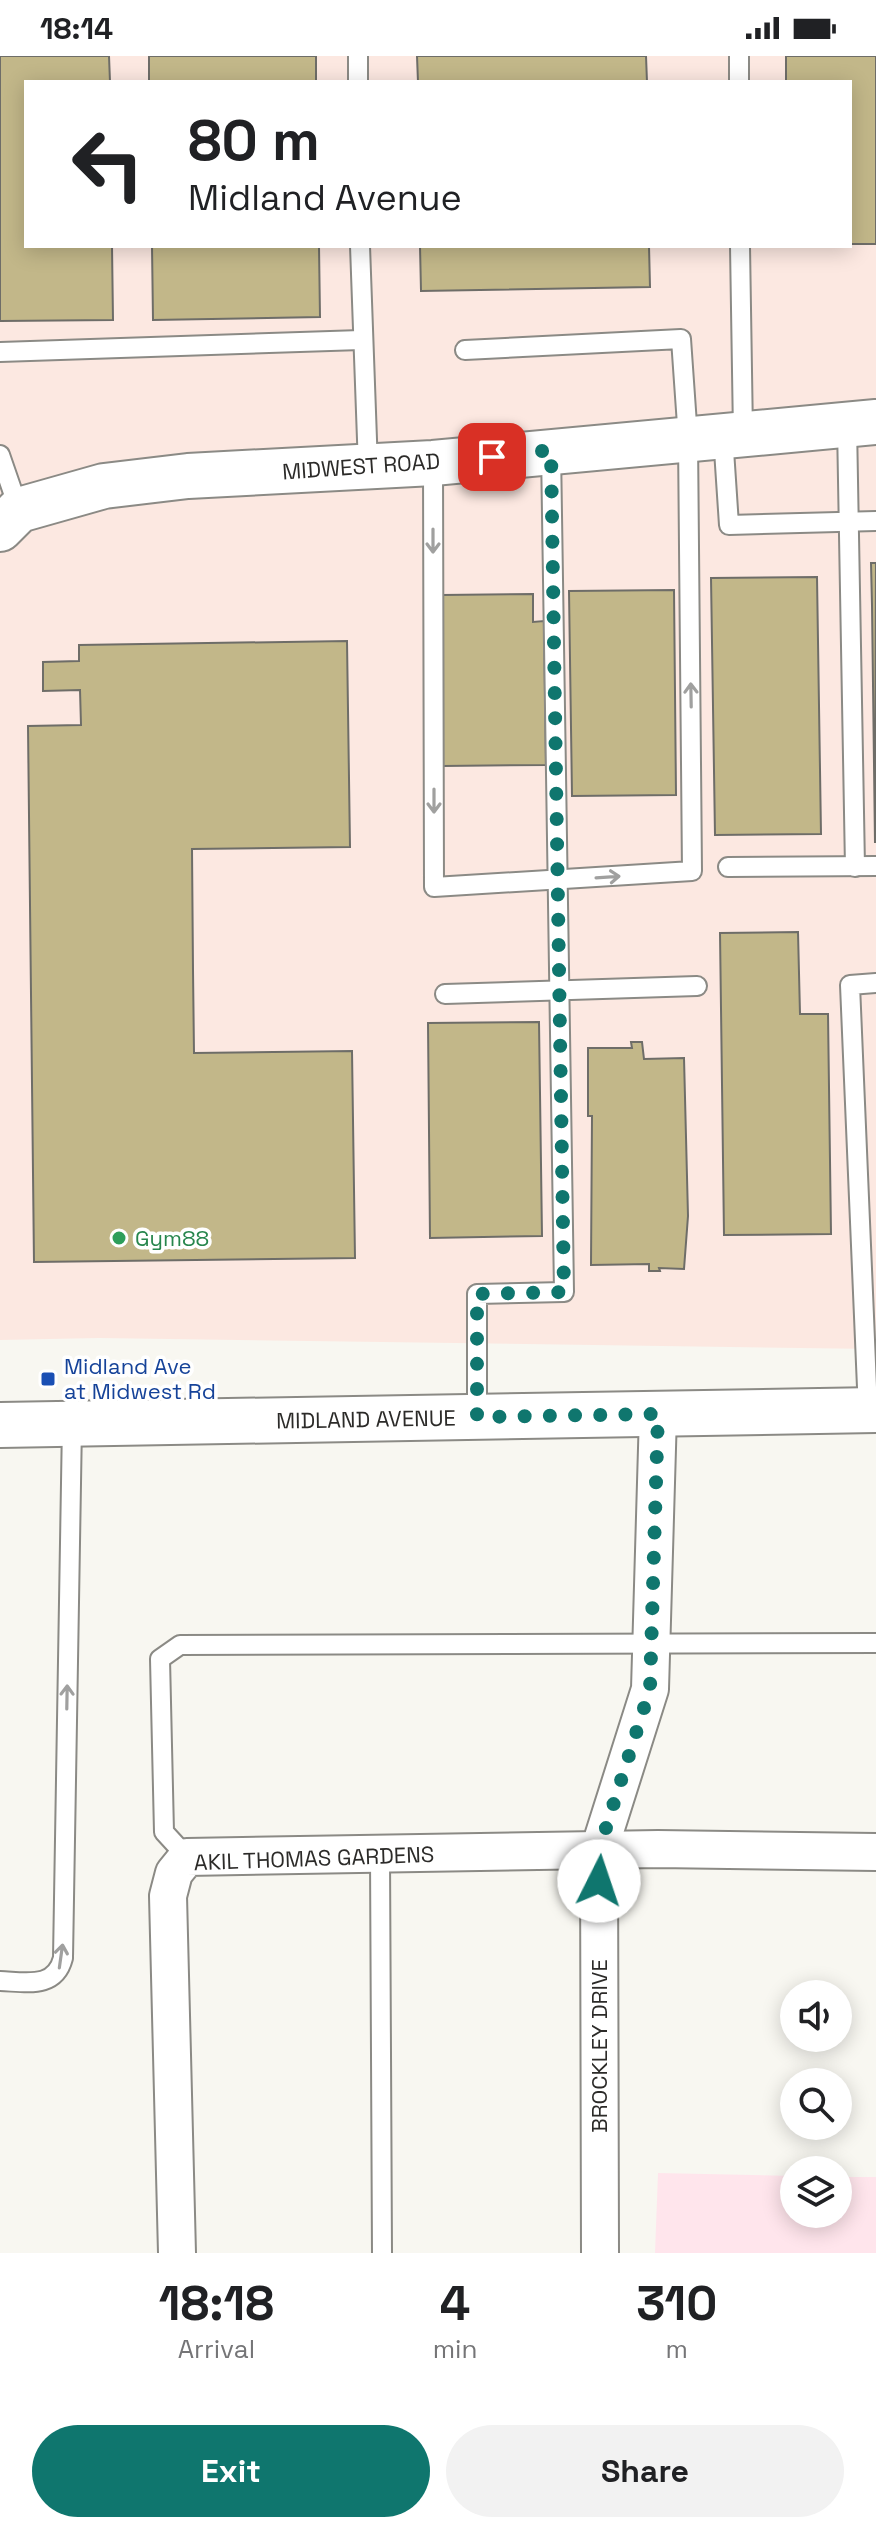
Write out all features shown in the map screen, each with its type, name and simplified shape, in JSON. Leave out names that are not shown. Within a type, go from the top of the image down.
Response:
[{"type":"main road","name":"MIDWEST ROAD","points":[[9,520],[104,486],[188,476],[433,463],[862,424]]},
{"type":"main road","name":"MIDLAND AVENUE","points":[[0,1425],[872,1410]]},
{"type":"street","name":"BROCKLEY DRIVE","points":[[600,2253],[599,1850],[650,1689],[658,1414]]},
{"type":"street","name":"AKIL THOMAS GARDENS","points":[[177,2253],[168,1896],[174,1873],[187,1857],[599,1850],[876,1852]]},
{"type":"lane","points":[[358,56],[358,80]]},
{"type":"lane","points":[[739,56],[739,80]]},
{"type":"lane","points":[[360,248],[368,467]]},
{"type":"lane","points":[[433,463],[434,887],[692,871],[718,436],[740,248]]},
{"type":"lane","points":[[465,350],[681,339],[718,436],[729,525],[876,521]]},
{"type":"lane","points":[[0,352],[361,340]]},
{"type":"lane","points":[[855,867],[849,522],[862,424]]},
{"type":"lane","points":[[477,1417],[477,1294],[564,1292],[551,450]]},
{"type":"lane","points":[[0,455],[9,520]]},
{"type":"lane","points":[[728,867],[876,866]]},
{"type":"lane","points":[[872,1410],[850,985],[876,983]]},
{"type":"lane","points":[[445,994],[697,986]]},
{"type":"lane","points":[[0,1981],[44,1982],[54,1977],[63,1958],[72,1424]]},
{"type":"lane","points":[[187,1857],[164,1832],[160,1659],[180,1645],[876,1643]]},
{"type":"lane","points":[[380,1856],[382,2253]]},
{"type":"shaded area","points":[[0,56],[876,56],[876,1349],[99,1338],[0,1340]]},
{"type":"shaded area","points":[[658,2173],[780,2176],[780,2228],[852,2228],[852,2177],[876,2177],[876,2253],[655,2253]]},
{"type":"building","points":[[0,56],[109,56],[110,80],[24,80],[24,248],[112,248],[113,320],[0,321]]},
{"type":"building","points":[[149,56],[316,56],[316,80],[149,80]]},
{"type":"building","points":[[417,56],[646,56],[647,80],[418,80]]},
{"type":"building","points":[[786,56],[876,56],[876,244],[852,244],[852,80],[786,80]]},
{"type":"building","points":[[152,248],[319,248],[320,317],[153,320]]},
{"type":"building","points":[[420,248],[649,248],[650,287],[421,291]]},
{"type":"building","points":[[871,563],[876,563],[875,843],[872,605]]},
{"type":"building","points":[[817,577],[821,834],[715,835],[711,578]]},
{"type":"building","points":[[674,590],[676,795],[572,796],[569,591]]},
{"type":"building","points":[[533,594],[533,622],[544,621],[546,765],[443,766],[442,595]]},
{"type":"building","points":[[347,641],[350,847],[192,849],[194,1053],[352,1051],[355,1258],[34,1262],[28,726],[81,725],[80,690],[43,691],[43,662],[79,661],[79,645]]},
{"type":"building","points":[[798,932],[800,1014],[828,1014],[831,1234],[724,1235],[720,933]]},
{"type":"building","points":[[539,1022],[542,1236],[430,1238],[428,1023]]},
{"type":"building","points":[[631,1042],[642,1042],[644,1059],[684,1058],[688,1216],[684,1269],[659,1268],[660,1271],[649,1271],[649,1264],[591,1265],[592,1116],[588,1116],[588,1048],[632,1048]]},
{"type":"place","name":"Gym88","points":[[119,1238]]},
{"type":"place","name":"Midland Ave at Midwest Rd","points":[[48,1379]]},
{"type":"route","points":[[492,457],[551,450],[564,1292],[477,1294],[477,1417],[658,1414],[650,1689],[599,1850],[599,1881]]}]
